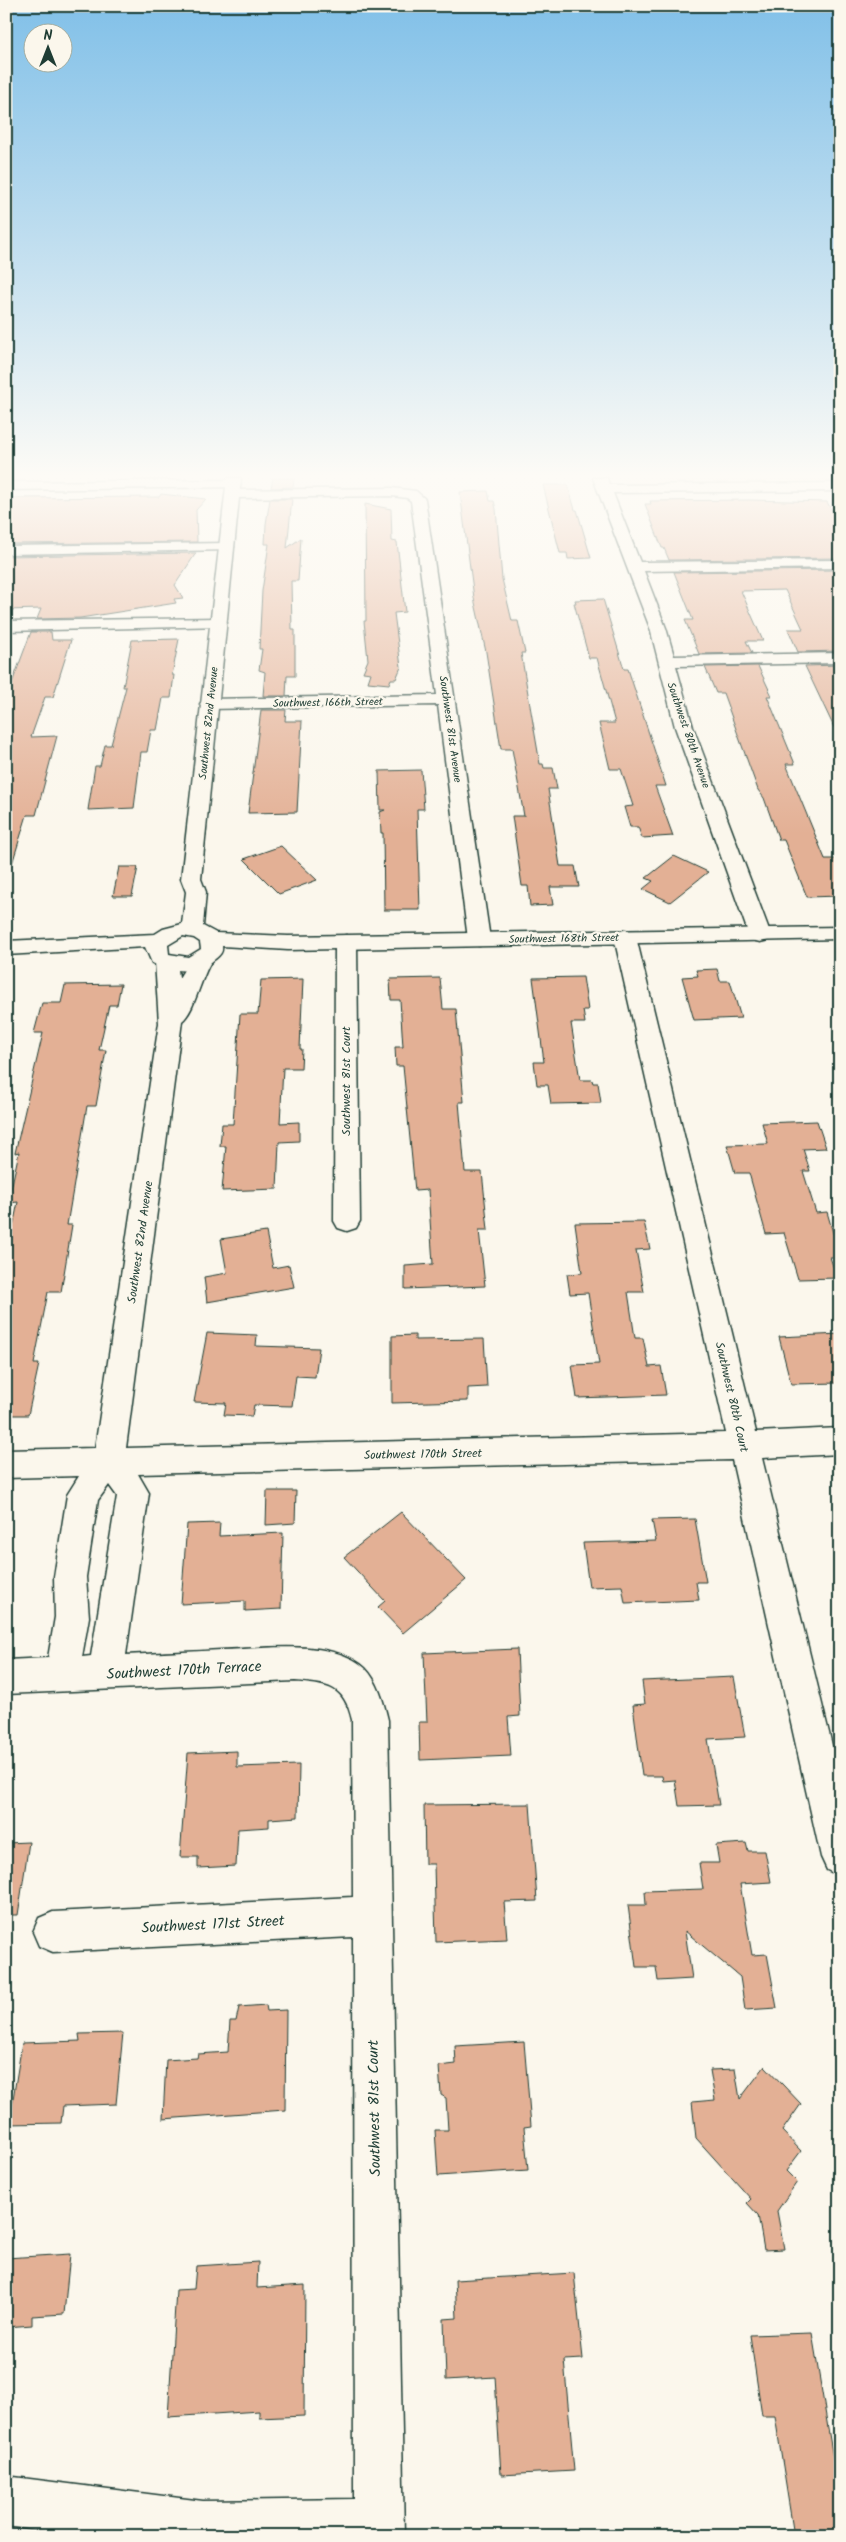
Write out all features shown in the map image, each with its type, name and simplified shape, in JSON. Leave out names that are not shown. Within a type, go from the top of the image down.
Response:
[{"type":"street","name":"Southwest 82nd Avenue","points":[[172,1022],[181,1008],[192,970],[184,946],[181,893],[191,879],[222,597]]},
{"type":"street","name":"Southwest 81st Avenue","points":[[432,597],[479,939]]},
{"type":"street","name":"Southwest 80th Avenue","points":[[645,597],[658,628],[684,726],[760,934]]},
{"type":"street","points":[[6,626],[219,623]]},
{"type":"street","points":[[666,661],[840,658]]},
{"type":"street","name":"Southwest 166th Street","points":[[209,704],[447,700]]},
{"type":"street","name":"Southwest 168th Street","points":[[6,948],[75,947],[95,952],[184,946],[260,948],[288,943],[840,933]]},
{"type":"street","name":"Southwest 80th Court","points":[[625,937],[840,1856]]},
{"type":"street","name":"Southwest 81st Court","points":[[346,942],[347,1221]]},
{"type":"street","name":"Southwest 82nd Avenue","points":[[62,1675],[72,1618],[70,1576],[83,1495],[109,1461],[172,1022],[168,1007],[169,978],[184,946]]},
{"type":"street","name":"Southwest 170th Street","points":[[6,1464],[743,1446],[840,1441]]},
{"type":"street","points":[[106,1674],[133,1494],[109,1461]]},
{"type":"street","name":"Southwest 170th Terrace","points":[[6,1677],[295,1664],[329,1667],[344,1672],[357,1683]]},
{"type":"street","name":"Southwest 81st Court","points":[[357,1683],[367,1702],[370,1720],[379,2530]]},
{"type":"street","name":"Southwest 171st Street","points":[[52,1932],[373,1916]]},
{"type":"street","points":[[6,2501],[204,2526],[379,2530]]},
{"type":"building","points":[[6,597],[183,598],[174,599],[176,603],[80,618],[37,619],[41,609],[6,610]]},
{"type":"building","points":[[262,597],[291,597],[292,630],[295,630],[295,676],[287,676],[286,696],[263,696],[265,672],[259,670],[262,649],[259,649]]},
{"type":"building","points":[[366,597],[403,597],[405,612],[394,613],[401,667],[396,679],[391,679],[389,684],[368,682],[371,673],[363,672],[368,660],[364,621],[366,621]]},
{"type":"building","points":[[506,597],[512,621],[518,621],[525,653],[521,653],[540,764],[543,764],[544,768],[553,768],[557,789],[548,789],[560,866],[575,866],[579,887],[550,887],[553,905],[530,906],[528,886],[522,886],[512,816],[524,816],[512,749],[501,749],[486,652],[474,598]]},
{"type":"building","points":[[684,597],[743,597],[763,641],[746,641],[752,653],[699,654],[685,620],[693,620]]},
{"type":"building","points":[[788,597],[840,597],[840,651],[798,652],[788,629],[803,629]]},
{"type":"building","points":[[603,599],[624,669],[628,669],[666,786],[655,786],[673,836],[642,838],[638,827],[630,827],[624,807],[633,806],[621,769],[610,769],[599,723],[615,723],[597,658],[589,658],[574,603],[576,603],[575,600]]},
{"type":"building","points":[[31,632],[51,632],[52,640],[71,640],[53,697],[45,697],[31,737],[57,736],[36,815],[27,815],[11,867],[6,867],[6,699]]},
{"type":"building","points":[[179,639],[172,675],[174,675],[171,698],[163,698],[157,730],[151,730],[147,752],[141,752],[134,808],[88,810],[95,766],[100,766],[105,745],[111,745],[126,687],[123,687],[132,640]]},
{"type":"building","points":[[840,665],[840,740],[805,666]]},
{"type":"building","points":[[758,666],[772,696],[767,696],[795,764],[786,764],[825,859],[840,859],[840,896],[807,897],[784,840],[779,840],[764,798],[758,790],[723,693],[716,693],[705,667]]},
{"type":"building","points":[[261,710],[286,710],[285,721],[302,721],[297,812],[248,813]]},
{"type":"building","points":[[421,770],[424,809],[417,809],[420,910],[384,910],[383,833],[381,833],[380,812],[385,810],[380,810],[379,771]]},
{"type":"building","points":[[281,846],[317,880],[279,894],[244,859]]},
{"type":"building","points":[[674,856],[708,872],[670,902],[643,889],[653,881],[646,878]]},
{"type":"building","points":[[119,867],[138,867],[132,896],[113,896]]},
{"type":"building","points":[[717,969],[720,981],[730,981],[741,1018],[694,1020],[682,977],[698,976],[696,970]]},
{"type":"building","points":[[583,977],[588,1010],[583,1010],[585,1023],[571,1023],[580,1080],[592,1080],[593,1083],[598,1083],[601,1103],[551,1104],[548,1085],[537,1085],[534,1062],[544,1062],[533,978]]},
{"type":"building","points":[[440,978],[443,1009],[456,1009],[464,1102],[459,1102],[465,1172],[482,1172],[488,1230],[479,1230],[485,1286],[405,1289],[405,1266],[433,1264],[428,1190],[415,1191],[403,1066],[396,1066],[395,1047],[403,1047],[400,1000],[391,1000],[390,979]]},
{"type":"building","points":[[303,979],[301,1068],[283,1068],[280,1123],[299,1122],[299,1141],[279,1142],[277,1189],[222,1191],[226,1146],[220,1146],[222,1124],[233,1124],[240,1014],[258,1014],[261,980]]},
{"type":"building","points":[[121,984],[117,1005],[109,1005],[99,1050],[106,1050],[96,1106],[87,1106],[67,1225],[72,1225],[61,1292],[48,1292],[34,1364],[39,1364],[28,1415],[6,1415],[6,1260],[18,1202],[8,1203],[19,1152],[15,1153],[43,1033],[34,1033],[42,1003],[61,1003],[65,985]]},
{"type":"building","points":[[817,1121],[826,1148],[803,1149],[810,1171],[803,1171],[816,1213],[827,1212],[840,1257],[830,1257],[837,1278],[798,1279],[784,1233],[766,1234],[749,1173],[735,1173],[727,1145],[768,1144],[762,1123]]},
{"type":"building","points":[[644,1222],[650,1249],[636,1250],[644,1292],[628,1292],[635,1338],[643,1338],[649,1367],[661,1366],[666,1395],[577,1398],[572,1365],[599,1364],[588,1293],[570,1294],[567,1274],[582,1273],[575,1223]]},
{"type":"building","points":[[266,1232],[273,1268],[289,1265],[294,1287],[207,1302],[204,1277],[227,1273],[221,1239]]},
{"type":"building","points":[[207,1333],[257,1335],[256,1346],[319,1348],[315,1377],[296,1376],[292,1406],[254,1405],[252,1416],[224,1415],[226,1403],[194,1402]]},
{"type":"building","points":[[840,1334],[840,1383],[791,1384],[779,1337]]},
{"type":"building","points":[[415,1335],[415,1340],[484,1339],[487,1387],[468,1388],[468,1401],[392,1403],[392,1336]]},
{"type":"building","points":[[267,1491],[296,1491],[295,1523],[266,1525]]},
{"type":"building","points":[[401,1512],[466,1580],[403,1633],[378,1607],[385,1601],[344,1557]]},
{"type":"building","points":[[695,1519],[706,1582],[696,1582],[699,1600],[625,1603],[622,1586],[589,1587],[583,1543],[656,1541],[652,1520]]},
{"type":"building","points":[[220,1523],[219,1536],[283,1533],[281,1609],[245,1611],[245,1601],[181,1604],[187,1524]]},
{"type":"building","points":[[517,1649],[520,1716],[508,1717],[511,1756],[420,1760],[419,1722],[427,1722],[424,1653]]},
{"type":"building","points":[[734,1677],[745,1737],[708,1739],[719,1805],[679,1806],[675,1780],[663,1781],[662,1776],[642,1776],[633,1705],[645,1704],[642,1681]]},
{"type":"building","points":[[237,1751],[237,1767],[299,1765],[298,1817],[269,1819],[269,1827],[238,1829],[236,1866],[198,1868],[198,1857],[180,1857],[188,1753]]},
{"type":"building","points":[[530,1804],[537,1901],[504,1902],[507,1939],[436,1942],[434,1864],[425,1864],[424,1805]]},
{"type":"building","points":[[29,1842],[18,1915],[6,1915],[6,1843]]},
{"type":"building","points":[[746,1843],[748,1851],[765,1851],[771,1882],[740,1884],[752,1955],[767,1954],[777,2008],[745,2010],[740,1977],[685,1931],[692,1979],[658,1981],[656,1967],[636,1967],[628,1905],[646,1905],[645,1891],[703,1889],[699,1863],[719,1863],[716,1845]]},
{"type":"building","points":[[266,2005],[267,2011],[286,2010],[285,2110],[163,2119],[166,2060],[197,2058],[198,2054],[228,2052],[230,2021],[236,2021],[239,2007]]},
{"type":"building","points":[[123,2033],[116,2104],[63,2106],[61,2123],[9,2124],[22,2043],[80,2041],[79,2034]]},
{"type":"building","points":[[524,2042],[531,2126],[524,2127],[528,2170],[438,2176],[435,2130],[448,2130],[446,2098],[441,2095],[439,2066],[456,2064],[455,2046]]},
{"type":"building","points":[[765,2066],[801,2104],[782,2131],[801,2151],[786,2171],[797,2182],[777,2211],[784,2249],[764,2250],[758,2215],[747,2203],[751,2199],[696,2138],[692,2102],[715,2100],[710,2070],[735,2069],[740,2099]]},
{"type":"building","points":[[70,2254],[64,2314],[32,2316],[32,2325],[6,2327],[6,2258]]},
{"type":"building","points":[[258,2262],[257,2288],[305,2285],[304,2416],[259,2418],[259,2411],[168,2417],[176,2290],[194,2289],[196,2266]]},
{"type":"building","points":[[574,2273],[583,2359],[564,2360],[574,2471],[501,2475],[495,2377],[446,2380],[444,2319],[457,2318],[455,2280]]},
{"type":"building","points":[[812,2333],[834,2464],[840,2464],[840,2536],[794,2536],[775,2416],[762,2416],[750,2335]]}]
